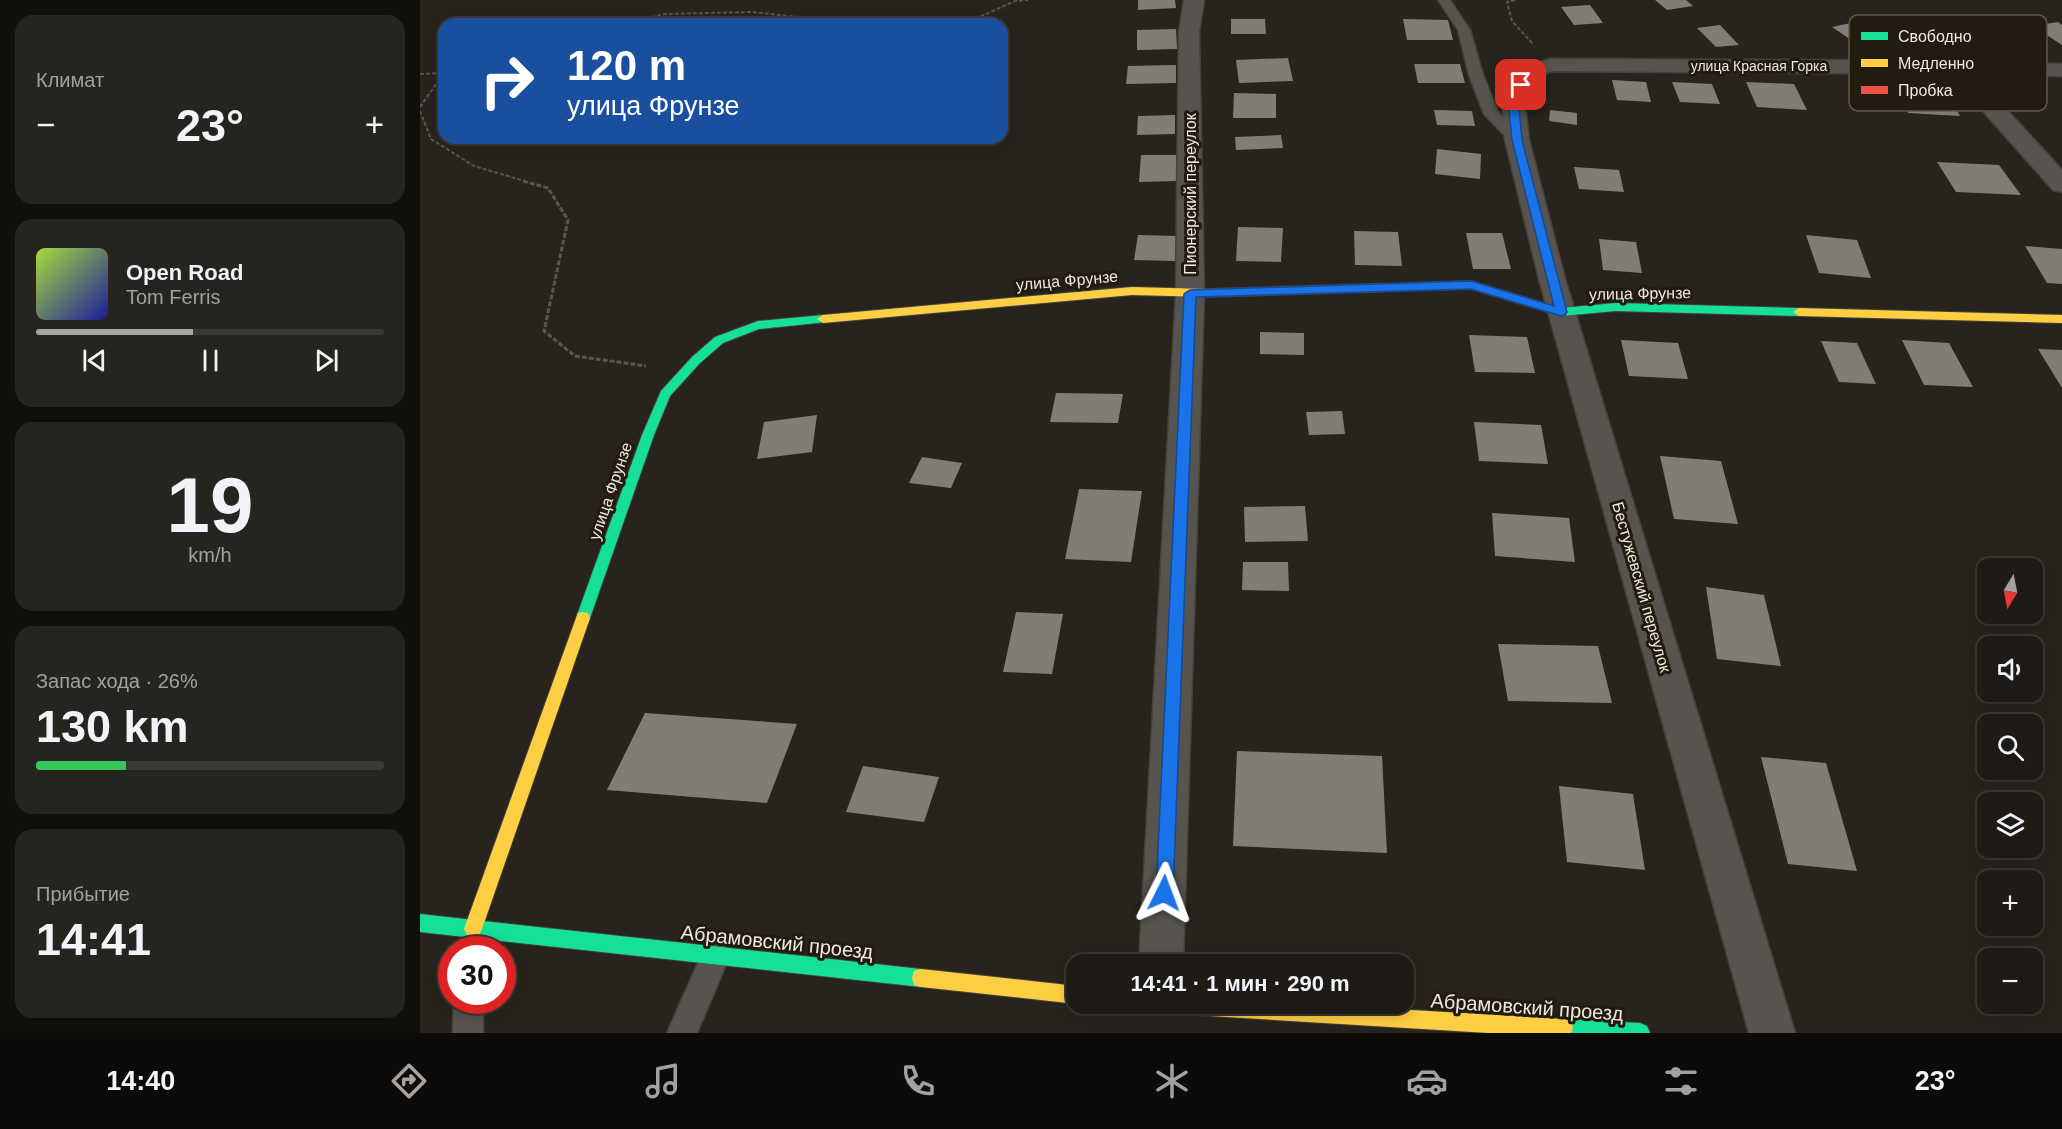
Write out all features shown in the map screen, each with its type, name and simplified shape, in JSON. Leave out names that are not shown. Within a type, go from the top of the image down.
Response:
[{"type":"street","name":"Пионерский переулок","points":[[1161,954],[1190,294],[1190,32],[1194,0]]},
{"type":"street","name":"улица Красная Горка","points":[[1517,140],[1513,98],[1529,72],[1551,65],[1849,67]]},
{"type":"street","name":"улица Красная Горка","points":[[2047,70],[2062,70]]},
{"type":"street","points":[[1994,111],[2062,185]]},
{"type":"street","name":"Бестужевский переулок","points":[[1517,140],[1561,312],[1772,1033]]},
{"type":"street","name":"улица Фрунзе","points":[[474,936],[644,446],[666,394],[696,360],[719,340],[758,325],[1132,291],[1190,294],[1471,285],[1561,312],[1616,307],[2062,319]]},
{"type":"street","name":"Абрамовский проезд","points":[[420,923],[463,936]]},
{"type":"street","name":"Абрамовский проезд","points":[[516,942],[716,955],[1066,993]]},
{"type":"street","name":"Абрамовский проезд","points":[[1326,1014],[1640,1033]]},
{"type":"lane","points":[[1444,0],[1464,30],[1476,75],[1491,114],[1517,140]]},
{"type":"lane","points":[[682,1033],[716,955]]},
{"type":"lane","points":[[468,1033],[469,1014]]},
{"type":"path","points":[[977,18],[1015,1],[1028,0]]},
{"type":"path","points":[[1515,0],[1507,2],[1512,21],[1551,65]]},
{"type":"path","points":[[648,18],[665,14],[752,12],[808,18]]},
{"type":"path","points":[[420,74],[438,73]]},
{"type":"path","points":[[438,82],[420,109],[431,139],[438,143]]},
{"type":"path","points":[[439,144],[474,166],[548,188],[568,220],[544,331],[575,356],[653,367],[666,394]]},
{"type":"building","points":[[1138,0],[1175,0],[1176,8],[1138,10]]},
{"type":"building","points":[[1655,0],[1686,0],[1693,6],[1667,10]]},
{"type":"building","points":[[1590,5],[1603,23],[1574,25],[1561,7]]},
{"type":"building","points":[[1231,19],[1265,19],[1266,34],[1231,34]]},
{"type":"building","points":[[1403,19],[1448,20],[1453,40],[1407,40]]},
{"type":"building","points":[[2058,22],[2062,25],[2062,45],[2047,35],[2047,24]]},
{"type":"building","points":[[1849,23],[1849,39],[1832,27]]},
{"type":"building","points":[[1720,25],[1739,45],[1716,47],[1697,28]]},
{"type":"building","points":[[1176,29],[1177,49],[1137,50],[1137,30]]},
{"type":"building","points":[[1288,58],[1293,81],[1239,83],[1236,60]]},
{"type":"building","points":[[1414,64],[1460,64],[1465,83],[1418,83]]},
{"type":"building","points":[[1176,65],[1176,83],[1126,84],[1128,66]]},
{"type":"building","points":[[1612,80],[1646,82],[1651,102],[1617,100]]},
{"type":"building","points":[[1672,82],[1712,84],[1720,104],[1680,102]]},
{"type":"building","points":[[1746,82],[1794,84],[1807,110],[1757,107]]},
{"type":"building","points":[[1234,93],[1276,94],[1276,118],[1233,118]]},
{"type":"building","points":[[1434,110],[1472,111],[1475,126],[1437,125]]},
{"type":"building","points":[[1550,110],[1577,113],[1577,125],[1549,121]]},
{"type":"building","points":[[1907,111],[1957,111],[1960,116],[1908,113]]},
{"type":"building","points":[[1175,115],[1175,134],[1137,135],[1138,116]]},
{"type":"building","points":[[1281,135],[1283,148],[1236,150],[1235,137]]},
{"type":"building","points":[[1437,149],[1481,154],[1480,179],[1435,174]]},
{"type":"building","points":[[1141,155],[1179,155],[1178,181],[1139,182]]},
{"type":"building","points":[[1937,162],[1999,165],[2021,195],[1956,192]]},
{"type":"building","points":[[1574,167],[1619,170],[1624,192],[1579,189]]},
{"type":"building","points":[[1238,227],[1283,228],[1281,262],[1236,261]]},
{"type":"building","points":[[1354,231],[1398,232],[1402,266],[1355,265]]},
{"type":"building","points":[[1466,233],[1502,233],[1511,269],[1473,269]]},
{"type":"building","points":[[1138,235],[1178,236],[1175,261],[1134,260]]},
{"type":"building","points":[[1806,235],[1857,240],[1871,278],[1819,273]]},
{"type":"building","points":[[1599,239],[1636,242],[1642,273],[1603,270]]},
{"type":"building","points":[[2025,246],[2062,249],[2062,284],[2047,283]]},
{"type":"building","points":[[1260,332],[1304,333],[1304,355],[1260,354]]},
{"type":"building","points":[[1469,335],[1527,337],[1535,373],[1475,372]]},
{"type":"building","points":[[1621,340],[1678,343],[1688,379],[1629,376]]},
{"type":"building","points":[[1902,340],[1949,343],[1973,387],[1924,385]]},
{"type":"building","points":[[1821,341],[1857,343],[1876,384],[1839,382]]},
{"type":"building","points":[[2038,349],[2062,350],[2062,388]]},
{"type":"building","points":[[1056,393],[1123,394],[1118,423],[1050,422]]},
{"type":"building","points":[[1342,411],[1345,434],[1309,435],[1306,412]]},
{"type":"building","points":[[817,415],[812,452],[757,459],[764,422]]},
{"type":"building","points":[[1474,422],[1541,425],[1548,464],[1479,461]]},
{"type":"building","points":[[1660,456],[1721,461],[1738,524],[1674,519]]},
{"type":"building","points":[[922,457],[962,463],[951,488],[909,483]]},
{"type":"building","points":[[1079,489],[1142,491],[1131,562],[1065,559]]},
{"type":"building","points":[[1305,506],[1308,541],[1245,542],[1244,507]]},
{"type":"building","points":[[1492,513],[1569,518],[1575,562],[1495,556]]},
{"type":"building","points":[[1243,562],[1288,562],[1289,591],[1242,590]]},
{"type":"building","points":[[1706,587],[1764,595],[1781,666],[1717,659]]},
{"type":"building","points":[[1016,612],[1063,614],[1052,674],[1003,672]]},
{"type":"building","points":[[1498,644],[1598,646],[1612,703],[1508,701]]},
{"type":"building","points":[[645,713],[797,724],[767,803],[607,790]]},
{"type":"building","points":[[1237,751],[1382,756],[1387,853],[1233,846]]},
{"type":"building","points":[[1761,757],[1826,763],[1857,871],[1788,864]]},
{"type":"building","points":[[863,766],[939,777],[924,822],[846,812]]},
{"type":"building","points":[[1559,786],[1633,794],[1645,870],[1567,862]]},
{"type":"traffic: fast","points":[[1511,297],[1561,312],[1616,307],[1799,312]]},
{"type":"traffic: fast","points":[[583,618],[648,435],[665,394],[696,360],[719,340],[758,325],[823,319]]},
{"type":"traffic: fast","points":[[420,923],[921,978]]},
{"type":"traffic: fast","points":[[1564,1028],[1640,1033]]},
{"type":"traffic: slow","points":[[823,319],[1132,291],[1208,293]]},
{"type":"traffic: slow","points":[[1799,312],[2062,319]]},
{"type":"traffic: slow","points":[[473,929],[583,618]]},
{"type":"traffic: slow","points":[[921,978],[1066,994]]},
{"type":"traffic: slow","points":[[1329,1014],[1564,1028]]},
{"type":"traffic: jam","points":[[1208,293],[1471,285],[1511,297]]},
{"type":"route","points":[[1164,893],[1190,294],[1471,285],[1561,312],[1517,140],[1513,98],[1521,85]]}]
